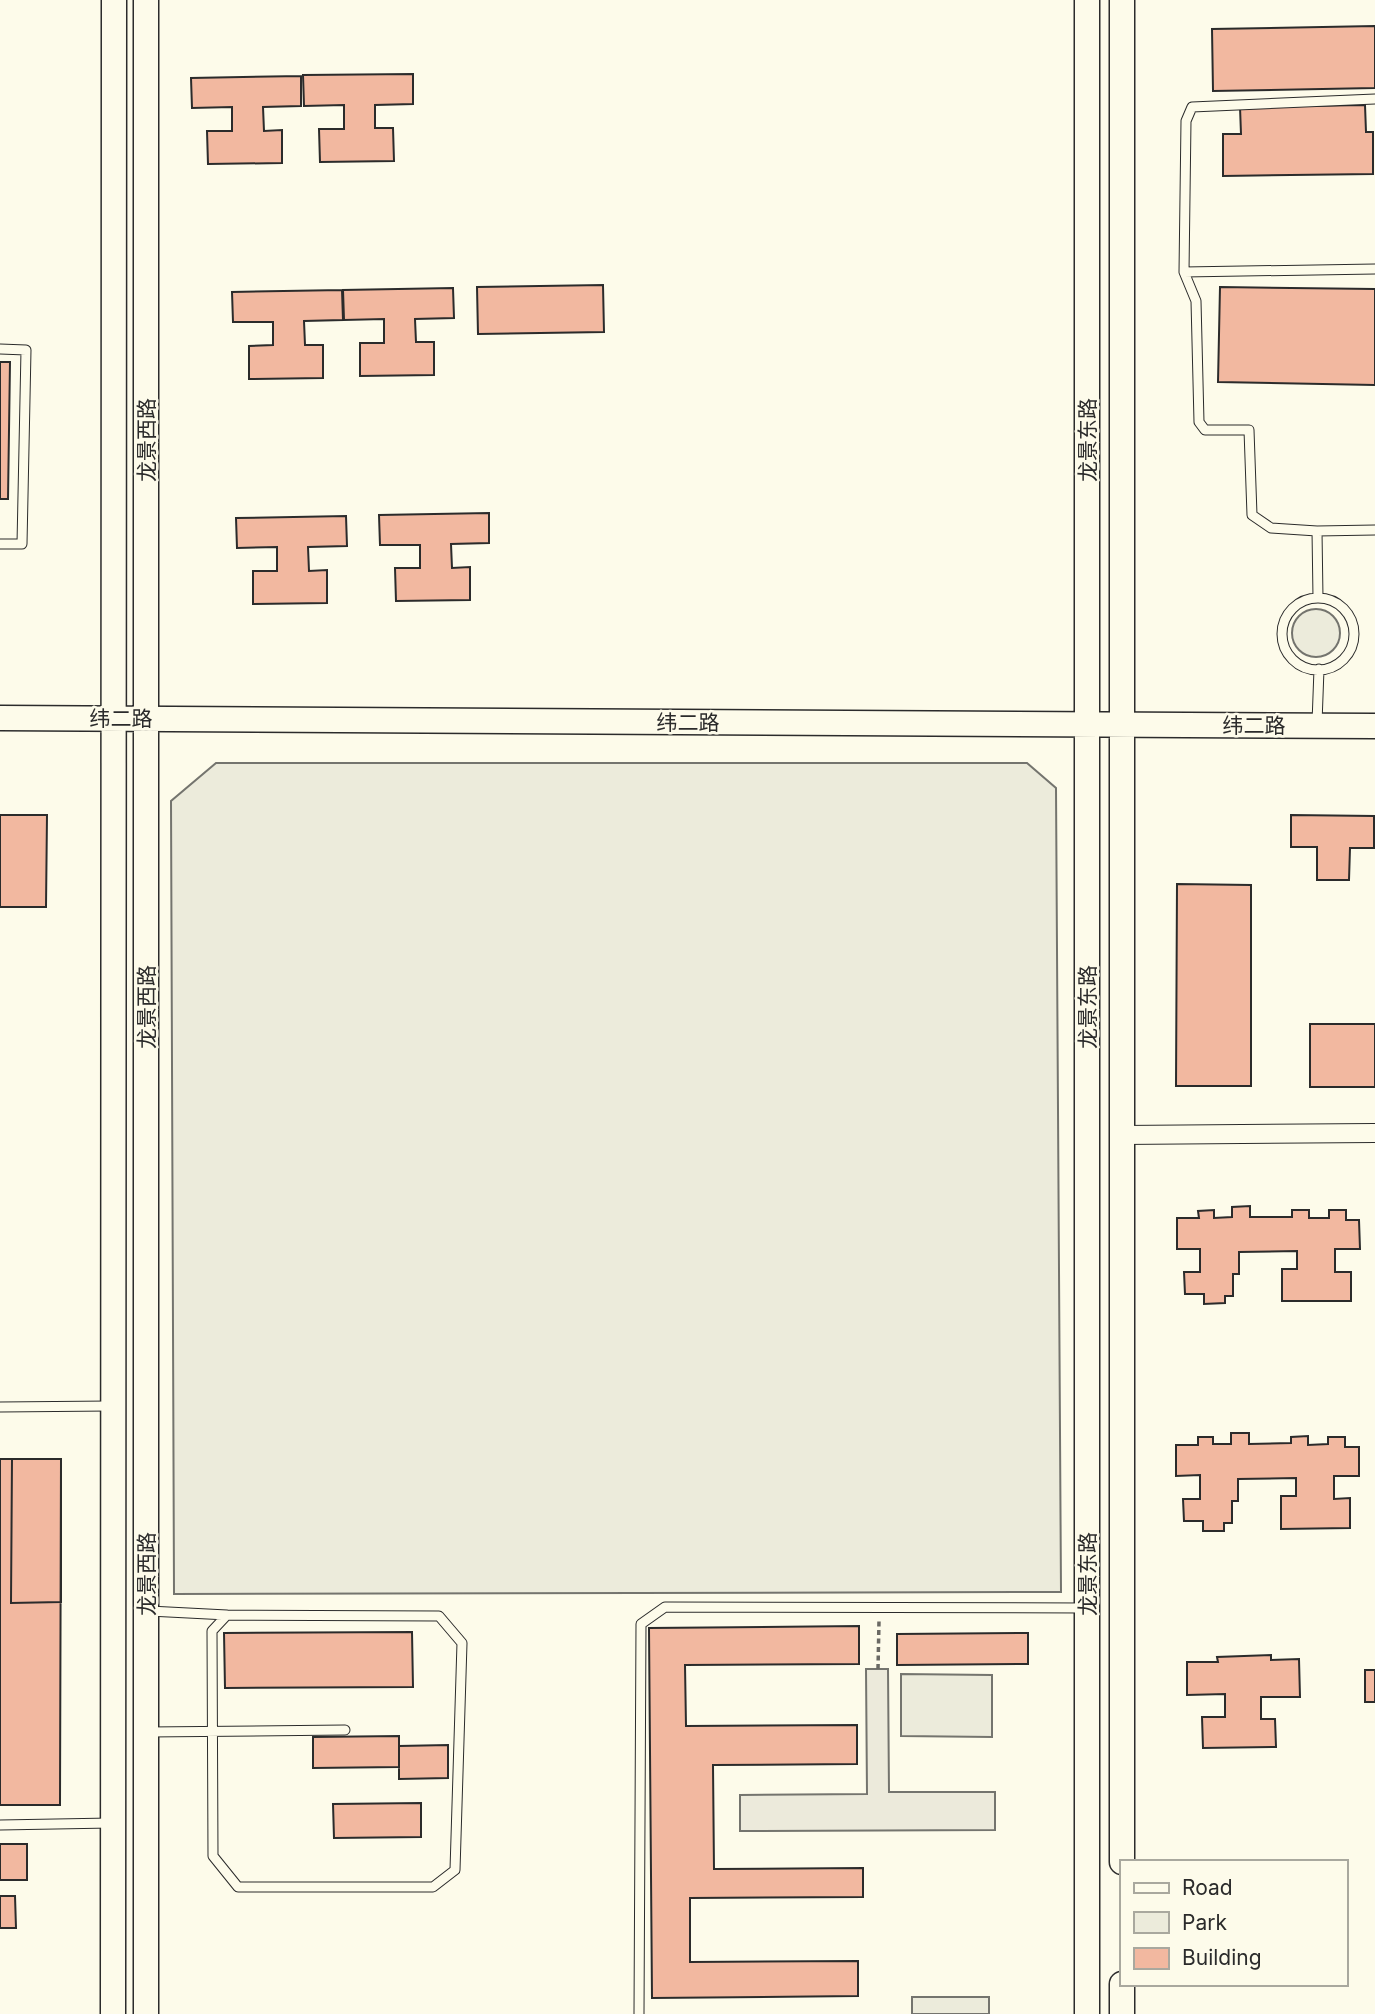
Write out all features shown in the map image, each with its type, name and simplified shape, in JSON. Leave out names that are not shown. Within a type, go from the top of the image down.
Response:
[{"type":"main road","name":"龙景西路","points":[[113,2014],[114,0]]},
{"type":"main road","name":"龙景西路","points":[[146,0],[146,2014]]},
{"type":"main road","name":"龙景东路","points":[[1087,0],[1087,2014]]},
{"type":"main road","name":"龙景东路","points":[[1122,0],[1122,1860]]},
{"type":"main road","name":"纬二路","points":[[0,718],[1375,726]]},
{"type":"main road","points":[[1122,1986],[1122,2014]]},
{"type":"street","points":[[1122,1135],[1375,1133]]},
{"type":"lane","points":[[1375,99],[1192,107],[1186,121],[1184,272],[1196,301],[1199,422],[1205,430],[1249,430],[1252,514],[1270,528],[1317,531],[1375,530]]},
{"type":"lane","points":[[1184,272],[1375,269]]},
{"type":"lane","points":[[0,349],[26,350],[22,544],[0,544]]},
{"type":"lane","points":[[1317,531],[1318,598]]},
{"type":"lane","points":[[1318,598],[1334,602],[1343,608],[1349,616],[1354,636],[1346,656],[1329,668],[1319,669],[1308,668],[1290,657],[1285,648],[1282,629],[1285,620],[1296,606],[1318,598]]},
{"type":"lane","points":[[1317,725],[1319,669]]},
{"type":"lane","points":[[0,1407],[113,1406]]},
{"type":"lane","points":[[639,2014],[641,1624],[665,1607],[1087,1608]]},
{"type":"lane","points":[[146,1610],[227,1615],[439,1616],[461,1643],[455,1871],[433,1887],[238,1887],[213,1856],[212,1631],[227,1615]]},
{"type":"lane","points":[[146,1731],[345,1730]]},
{"type":"lane","points":[[0,1825],[113,1823]]},
{"type":"path","points":[[878,1669],[879,1608]]},
{"type":"green space","points":[[1316,609],[1333,616],[1340,633],[1333,650],[1316,657],[1299,650],[1292,633],[1299,616]]},
{"type":"green space","points":[[216,763],[1027,763],[1056,788],[1061,1592],[174,1594],[171,801]]},
{"type":"green space","points":[[901,1674],[992,1675],[992,1737],[901,1736]]},
{"type":"green space","points":[[912,1997],[989,1997],[989,2014],[912,2014]]},
{"type":"shaded area","points":[[866,1669],[888,1669],[889,1792],[995,1792],[995,1830],[740,1831],[740,1795],[867,1794]]},
{"type":"building","points":[[1375,26],[1375,88],[1213,91],[1212,29]]},
{"type":"building","points":[[413,74],[413,104],[375,105],[375,128],[393,128],[394,161],[320,162],[319,129],[344,129],[344,105],[304,106],[303,75]]},
{"type":"building","points":[[301,76],[301,106],[263,107],[264,131],[282,130],[282,163],[208,164],[207,131],[232,131],[232,107],[192,108],[191,78]]},
{"type":"building","points":[[1365,105],[1366,132],[1373,132],[1373,174],[1223,176],[1223,134],[1241,134],[1240,107]]},
{"type":"building","points":[[603,285],[604,332],[478,334],[477,287]]},
{"type":"building","points":[[1220,287],[1375,289],[1375,385],[1218,382]]},
{"type":"building","points":[[453,288],[454,318],[415,319],[416,342],[434,342],[434,375],[360,376],[360,343],[384,343],[384,319],[344,320],[343,290]]},
{"type":"building","points":[[342,290],[343,320],[304,321],[305,345],[323,345],[323,378],[249,379],[249,346],[273,345],[273,322],[233,322],[232,292]]},
{"type":"building","points":[[0,362],[10,362],[8,499],[0,499]]},
{"type":"building","points":[[489,513],[489,543],[451,544],[452,568],[470,567],[470,600],[396,601],[395,568],[420,568],[420,545],[380,545],[379,515]]},
{"type":"building","points":[[346,516],[347,546],[308,547],[309,571],[327,570],[327,603],[253,604],[253,571],[277,571],[277,547],[237,548],[236,518]]},
{"type":"building","points":[[0,815],[47,815],[46,907],[0,907]]},
{"type":"building","points":[[1291,815],[1374,816],[1374,848],[1350,848],[1349,880],[1317,880],[1317,847],[1291,847]]},
{"type":"building","points":[[1177,884],[1251,885],[1251,1086],[1176,1086]]},
{"type":"building","points":[[1310,1024],[1375,1024],[1375,1087],[1310,1087]]},
{"type":"building","points":[[1250,1206],[1250,1217],[1292,1217],[1292,1210],[1309,1210],[1309,1218],[1329,1218],[1329,1210],[1346,1210],[1346,1220],[1359,1220],[1360,1249],[1335,1249],[1335,1272],[1351,1272],[1351,1301],[1282,1301],[1282,1269],[1297,1269],[1297,1251],[1239,1252],[1239,1274],[1233,1274],[1233,1296],[1225,1296],[1225,1303],[1204,1304],[1204,1294],[1185,1294],[1184,1272],[1200,1272],[1200,1249],[1177,1249],[1177,1218],[1199,1218],[1198,1211],[1214,1210],[1214,1218],[1232,1217],[1232,1207]]},
{"type":"building","points":[[1231,1433],[1249,1433],[1249,1444],[1291,1443],[1291,1437],[1308,1436],[1308,1445],[1328,1444],[1328,1437],[1345,1437],[1345,1447],[1359,1447],[1359,1476],[1334,1476],[1334,1499],[1350,1498],[1350,1528],[1281,1529],[1281,1496],[1296,1496],[1296,1478],[1238,1479],[1238,1501],[1232,1501],[1232,1523],[1224,1523],[1224,1531],[1203,1531],[1203,1521],[1184,1521],[1183,1499],[1200,1499],[1200,1475],[1176,1476],[1176,1445],[1198,1445],[1198,1437],[1213,1437],[1213,1444],[1231,1444]]},
{"type":"building","points":[[0,1459],[61,1459],[60,1805],[0,1805]]},
{"type":"building","points":[[12,1459],[61,1459],[61,1602],[11,1603]]},
{"type":"building","points":[[859,1626],[859,1664],[685,1665],[686,1726],[857,1725],[857,1764],[713,1765],[714,1869],[863,1868],[863,1897],[690,1898],[690,1962],[858,1961],[858,1996],[652,1998],[649,1628]]},
{"type":"building","points":[[412,1632],[413,1687],[225,1688],[224,1633]]},
{"type":"building","points":[[1028,1633],[1028,1664],[897,1665],[897,1634]]},
{"type":"building","points":[[1271,1655],[1271,1660],[1299,1659],[1300,1697],[1261,1697],[1261,1719],[1275,1719],[1276,1747],[1203,1748],[1202,1717],[1225,1717],[1225,1694],[1187,1695],[1187,1662],[1218,1662],[1217,1657]]},
{"type":"building","points":[[1365,1670],[1375,1670],[1375,1702],[1365,1702]]},
{"type":"building","points":[[399,1736],[399,1767],[313,1768],[313,1737]]},
{"type":"building","points":[[448,1745],[448,1778],[399,1779],[399,1746]]},
{"type":"building","points":[[421,1803],[421,1837],[334,1838],[333,1804]]},
{"type":"building","points":[[0,1844],[27,1844],[27,1880],[0,1880]]},
{"type":"building","points":[[0,1896],[15,1896],[16,1928],[0,1928]]}]
